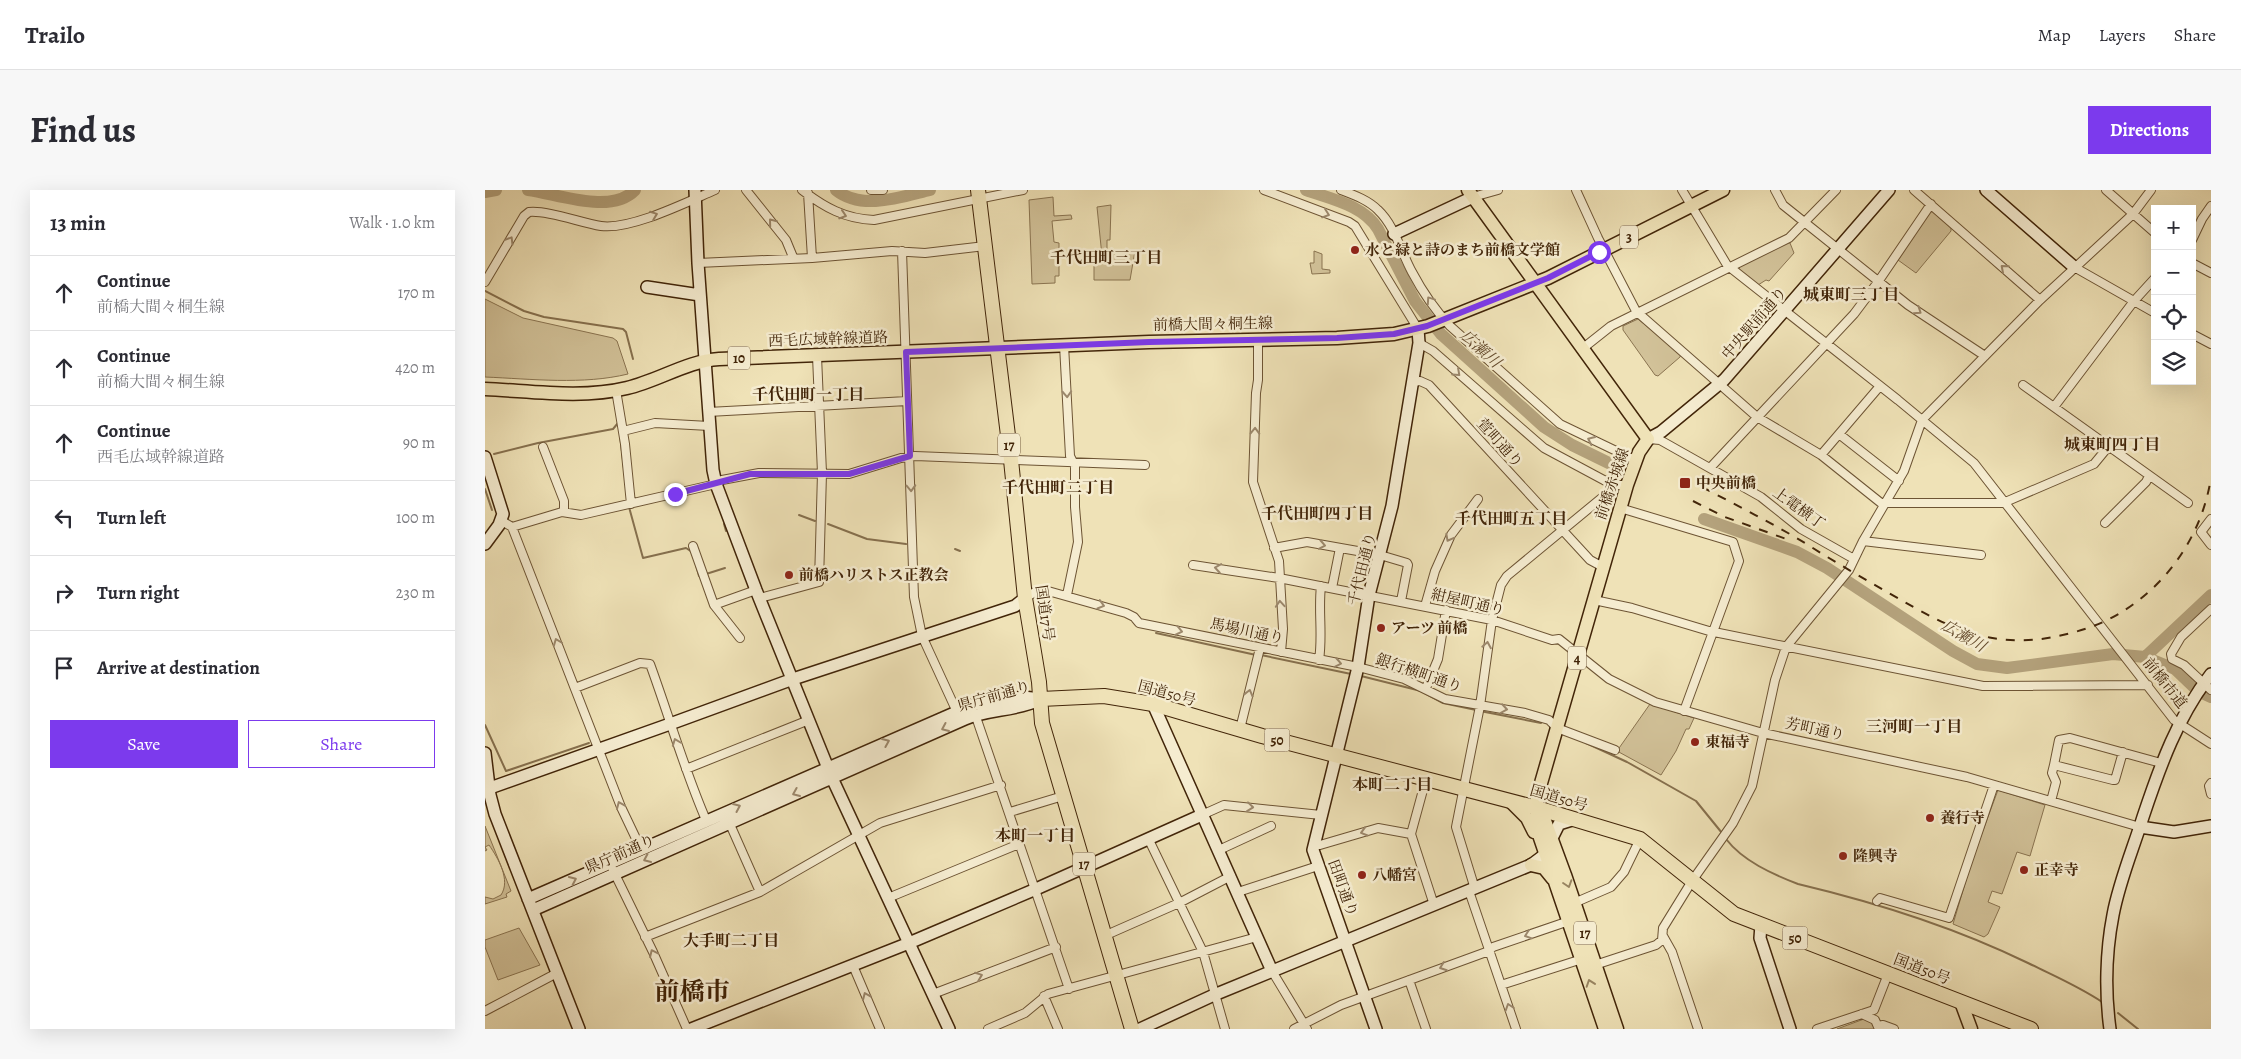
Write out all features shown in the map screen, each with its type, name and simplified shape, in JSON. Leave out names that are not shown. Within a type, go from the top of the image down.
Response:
[{"type":"highway","name":"国道17号","points":[[979,194],[1011,460],[1025,598],[1041,699],[1042,723],[1132,1029]]},
{"type":"highway","name":"国道50号","points":[[1041,699],[1104,696],[1153,704],[1337,756],[1537,808],[1639,839],[1728,910],[1761,925],[2031,1029]]},
{"type":"main road","name":"3","points":[[1423,328],[1535,283],[1723,190]]},
{"type":"main road","name":"前橋赤城線","points":[[1470,194],[1647,439],[1635,460],[1624,496],[1537,791],[1537,808]]},
{"type":"main road","name":"前橋大間々桐生線","points":[[997,347],[1358,337],[1394,334],[1423,328]]},
{"type":"main road","name":"西毛広域幹線道路","points":[[485,389],[585,393],[616,390],[641,384],[705,361],[997,347]]},
{"type":"main road","points":[[1511,802],[1527,818],[1551,857],[1533,864]]},
{"type":"main road","name":"17","points":[[1537,808],[1544,818],[1551,838],[1551,857],[1556,883],[1605,1029]]},
{"type":"main road","name":"17","points":[[1537,808],[1537,829],[1574,903],[1617,1029]]},
{"type":"main road","points":[[1533,864],[1547,870],[1556,883]]},
{"type":"main road","points":[[1961,1002],[1971,1029]]},
{"type":"street","points":[[485,282],[524,216],[529,212],[608,227],[640,220],[695,194],[715,190]]},
{"type":"street","points":[[746,190],[786,240],[793,257]]},
{"type":"street","points":[[871,190],[883,190]]},
{"type":"street","points":[[806,192],[836,212],[851,217],[873,220],[979,194],[1023,190]]},
{"type":"street","points":[[1264,190],[1349,222],[1355,226],[1423,328]]},
{"type":"street","points":[[1341,190],[1356,196],[1378,210],[1394,234],[1412,273],[1442,320],[1560,424],[1635,460]]},
{"type":"street","points":[[1394,234],[1470,194],[1497,190]]},
{"type":"street","points":[[1576,190],[1634,309],[1757,417],[1821,455],[1884,504],[2005,503],[2094,464],[2108,447]]},
{"type":"street","name":"前橋市道","points":[[1682,190],[1725,263],[1974,463],[2174,720],[2180,722],[2161,763],[2113,916],[2109,951],[2110,1029]]},
{"type":"street","points":[[1775,190],[1783,205],[1878,282],[1908,305],[1985,356]]},
{"type":"street","points":[[1583,349],[1611,326],[1789,238],[1836,190]]},
{"type":"street","name":"中央駅前通り","points":[[1647,439],[1661,432],[1720,384],[1889,190]]},
{"type":"street","points":[[1914,190],[2040,300]]},
{"type":"street","points":[[1986,190],[2074,267],[2151,310]]},
{"type":"street","points":[[2106,190],[2151,230]]},
{"type":"street","points":[[1698,1029],[1672,952],[1663,936],[1663,928],[1692,881],[1722,840],[1744,803],[1753,781],[1775,680],[1786,647],[1847,573],[1863,541],[1899,481],[1918,435],[1922,420],[2040,300],[2133,214],[2151,190]]},
{"type":"street","points":[[806,192],[812,258]]},
{"type":"street","points":[[695,194],[709,426],[716,484],[832,778],[949,1029]]},
{"type":"street","points":[[1710,468],[1854,314],[1931,204]]},
{"type":"street","points":[[2196,232],[2211,206]]},
{"type":"street","points":[[698,263],[793,257],[812,258],[902,251],[925,253],[985,246]]},
{"type":"street","points":[[902,251],[914,597],[922,636],[957,712]]},
{"type":"street","points":[[2196,265],[2211,273]]},
{"type":"street","points":[[2054,407],[2134,301],[2151,282]]},
{"type":"street","points":[[647,287],[700,295]]},
{"type":"street","name":"千代田通り","points":[[1337,756],[1358,667],[1369,595],[1381,555],[1392,506],[1423,328]]},
{"type":"street","points":[[2196,336],[2210,341]]},
{"type":"street","points":[[1258,339],[1253,482],[1279,561],[1283,629],[1281,652]]},
{"type":"street","points":[[1419,343],[1433,351],[1544,448],[1624,496],[1735,544],[1739,561],[1684,710]]},
{"type":"street","points":[[1064,345],[1070,456],[1073,462],[1078,542],[1067,595]]},
{"type":"street","points":[[714,605],[819,582],[822,474],[817,356]]},
{"type":"street","name":"萱町通り","points":[[1413,382],[1419,381],[1429,385],[1590,560],[1603,567]]},
{"type":"street","points":[[2023,385],[2188,503]]},
{"type":"street","points":[[1821,455],[1880,386]]},
{"type":"street","points":[[616,390],[623,431],[631,504]]},
{"type":"street","points":[[709,412],[907,401]]},
{"type":"street","points":[[623,431],[655,423],[709,426]]},
{"type":"street","points":[[1839,434],[1899,481]]},
{"type":"street","name":"上電横丁","points":[[1647,439],[1660,440],[1761,497],[1801,529],[1854,560]]},
{"type":"street","points":[[543,447],[564,501],[564,512]]},
{"type":"street","points":[[485,456],[507,524],[575,688],[621,807],[641,849]]},
{"type":"street","points":[[485,544],[507,524],[564,512],[581,516],[716,484],[722,480],[750,474],[849,474],[910,456],[1145,465]]},
{"type":"street","points":[[2105,523],[2146,482],[2149,476]]},
{"type":"street","points":[[1610,487],[1624,496]]},
{"type":"street","points":[[1516,1029],[1489,951],[1456,827],[1480,706],[1492,620],[1503,581],[1563,531],[1610,487]]},
{"type":"street","points":[[1425,606],[1435,571],[1451,534],[1478,499]]},
{"type":"street","points":[[2211,519],[2201,532],[2211,545]]},
{"type":"street","points":[[1863,541],[1981,555]]},
{"type":"street","points":[[1274,548],[1307,542],[1381,555],[1407,562],[1401,601]]},
{"type":"street","points":[[693,546],[714,605],[740,638]]},
{"type":"street","points":[[1332,588],[1340,548]]},
{"type":"street","name":"紺屋町通り","points":[[1193,564],[1279,578],[1446,610],[1492,620],[1552,640],[1559,638]]},
{"type":"street","points":[[1319,660],[1322,637],[1319,606],[1321,586]]},
{"type":"street","name":"馬場川通り","points":[[1025,598],[1035,592],[1044,591],[1067,595],[1134,617],[1139,623],[1259,653],[1281,652],[1358,667]]},
{"type":"street","points":[[490,788],[793,679],[1015,606],[1025,598]]},
{"type":"street","points":[[1594,600],[1631,608],[1713,632],[1983,686],[2148,685]]},
{"type":"street","points":[[2207,687],[2184,665],[2172,659],[2171,654],[2181,637],[2211,609]]},
{"type":"street","points":[[1425,688],[1438,659],[1446,610]]},
{"type":"street","name":"芳町通り","points":[[1559,638],[1615,682],[1647,698],[1763,733],[1865,754],[1994,785],[2140,827]]},
{"type":"street","points":[[1239,729],[1259,653]]},
{"type":"street","points":[[575,688],[646,662],[650,664],[686,769],[706,820]]},
{"type":"street","name":"銀行横町通り","points":[[1358,667],[1404,679],[1445,699],[1525,713],[1549,720],[1557,728],[1615,750]]},
{"type":"street","points":[[2211,674],[2207,687],[2180,722],[2211,744]]},
{"type":"street","name":"県庁前通り","points":[[612,868],[641,849],[957,712],[985,702],[1023,697],[1041,699]]},
{"type":"street","name":"県庁前通り","points":[[530,905],[612,868],[729,822],[832,778],[975,714],[1025,707],[1041,699]]},
{"type":"street","points":[[1153,704],[1272,971],[1306,1026]]},
{"type":"street","points":[[975,714],[1001,785],[1019,844],[1069,989]]},
{"type":"street","points":[[686,769],[809,720]]},
{"type":"street","points":[[2051,801],[2056,782],[2052,773],[2059,740],[2064,738],[2161,763]]},
{"type":"street","points":[[2054,765],[2115,780],[2123,752]]},
{"type":"street","points":[[485,753],[495,814],[579,1029]]},
{"type":"street","name":"田町通り","points":[[1337,756],[1313,850],[1375,1029]]},
{"type":"street","points":[[1426,779],[1411,834],[1434,905]]},
{"type":"street","points":[[2211,782],[2209,786],[2211,794]]},
{"type":"street","points":[[645,937],[760,892],[859,834],[886,821],[1001,785]]},
{"type":"street","points":[[1877,901],[1881,898],[1949,918],[1994,785]]},
{"type":"street","points":[[1010,812],[1063,796]]},
{"type":"street","points":[[691,1029],[1036,889],[1224,805],[1321,815]]},
{"type":"street","points":[[1551,838],[1559,824],[1575,819]]},
{"type":"street","points":[[729,822],[760,892]]},
{"type":"street","points":[[1219,850],[1271,826]]},
{"type":"street","points":[[2140,827],[2174,832],[2211,826]]},
{"type":"street","points":[[1314,843],[1320,845],[1378,828],[1411,834]]},
{"type":"street","points":[[1147,838],[1203,952],[1225,1029]]},
{"type":"street","points":[[1574,903],[1611,887],[1625,872],[1639,839]]},
{"type":"street","points":[[889,898],[1019,844]]},
{"type":"street","points":[[1140,1029],[1214,995],[1533,864]]},
{"type":"street","points":[[1238,892],[1318,866]]},
{"type":"street","points":[[612,868],[687,1029]]},
{"type":"street","points":[[1105,936],[1179,903],[1231,876]]},
{"type":"street","points":[[1294,1029],[1306,1026],[1341,1005],[1489,951],[1493,947],[1569,921]]},
{"type":"street","points":[[1761,925],[1760,938],[1790,1029]]},
{"type":"street","points":[[1501,985],[1582,960],[1595,965],[1656,945],[1663,936]]},
{"type":"street","points":[[988,1029],[1025,1014],[1044,996],[1257,937]]},
{"type":"street","points":[[933,994],[1056,947]]},
{"type":"street","points":[[850,966],[854,968],[880,1029]]},
{"type":"street","points":[[485,1011],[557,973]]},
{"type":"street","points":[[1817,1029],[1874,1010],[1888,974]]},
{"type":"street","points":[[1409,980],[1426,1029]]},
{"type":"street","points":[[1044,996],[1058,1029]]},
{"type":"street","points":[[1862,1014],[1875,1020],[1879,1027],[1883,1025],[1894,1029]]},
{"type":"shaded area","points":[[1053,197],[1054,216],[1071,215],[1072,219],[1052,221],[1054,242],[1059,243],[1059,276],[1055,276],[1055,283],[1032,284],[1029,200]]},
{"type":"shaded area","points":[[1111,205],[1110,240],[1107,240],[1107,251],[1135,251],[1130,280],[1094,280],[1094,257],[1102,256],[1097,207]]},
{"type":"shaded area","points":[[1933,211],[1951,227],[1951,231],[1916,273],[1898,260],[1929,213]]},
{"type":"shaded area","points":[[1787,242],[1790,243],[1794,253],[1769,281],[1766,280],[1758,285],[1739,270],[1739,266]]},
{"type":"shaded area","points":[[1314,251],[1322,254],[1322,269],[1330,270],[1330,273],[1312,274],[1310,263],[1314,263]]},
{"type":"shaded area","points":[[485,299],[523,318],[613,338],[617,341],[628,374],[575,380],[485,377]]},
{"type":"shaded area","points":[[1638,319],[1681,354],[1658,376],[1655,375],[1623,330],[1623,326]]},
{"type":"shaded area","points":[[1650,704],[1694,718],[1661,775],[1617,751]]},
{"type":"shaded area","points":[[1998,790],[2045,805],[2030,856],[2017,852],[2002,894],[1992,891],[1988,902],[2000,907],[1988,934],[1984,937],[1953,924],[1972,860]]},
{"type":"shaded area","points":[[485,826],[511,891],[506,894],[507,897],[485,904],[485,897],[493,899],[501,895],[505,883],[502,869],[496,856],[489,845],[485,847]]},
{"type":"shaded area","points":[[519,928],[540,965],[498,980],[485,947],[485,940]]},
{"type":"shaded area","points":[[1864,1019],[1876,1025],[1877,1029],[1837,1029]]},
{"type":"waterway","name":"広瀬川","points":[[485,192],[496,190]]},
{"type":"waterway","name":"広瀬川","points":[[528,190],[584,201],[599,202],[625,197],[635,190]]},
{"type":"waterway","name":"広瀬川","points":[[836,190],[858,200],[870,201],[894,199],[930,190]]},
{"type":"waterway","name":"広瀬川","points":[[1306,190],[1355,208],[1372,221],[1415,301],[1441,334],[1544,427],[1572,445],[1619,468]]},
{"type":"waterway","points":[[485,291],[524,311],[544,317],[623,329],[626,332],[633,359]]},
{"type":"waterway","points":[[494,454],[538,443],[613,429],[618,423]]},
{"type":"waterway","points":[[620,435],[628,502]]},
{"type":"waterway","points":[[485,489],[492,510]]},
{"type":"waterway","points":[[629,507],[643,558],[686,548],[692,552]]},
{"type":"waterway","points":[[799,515],[815,521]]},
{"type":"waterway","name":"広瀬川","points":[[1704,519],[1797,552],[1827,568],[1953,651],[1977,664],[2007,668],[2113,654],[2145,657],[2211,595]]},
{"type":"waterway","points":[[724,524],[726,531]]},
{"type":"waterway","points":[[828,524],[867,539],[906,544]]},
{"type":"waterway","points":[[955,549],[960,551]]},
{"type":"waterway","points":[[695,561],[699,576],[701,576]]},
{"type":"waterway","points":[[706,574],[725,568]]},
{"type":"waterway","points":[[1156,633],[1256,655]]},
{"type":"waterway","points":[[1261,655],[1351,674]]},
{"type":"waterway","points":[[2145,657],[2175,669],[2198,691],[2211,697]]},
{"type":"waterway","points":[[1361,676],[1421,691],[1443,703],[1476,710]]},
{"type":"waterway","points":[[1480,711],[1541,723]]},
{"type":"waterway","points":[[485,725],[506,771],[589,743]]},
{"type":"waterway","points":[[1586,743],[1627,762],[1696,801],[1722,833]]},
{"type":"waterway","points":[[1726,839],[1749,860],[1778,876],[1798,884],[1857,899],[1944,927],[2000,950],[2066,981],[2102,1002]]},
{"type":"waterway","points":[[2118,1013],[2138,1029]]},
{"type":"railway","points":[[1702,487],[1780,528],[1933,618],[1975,634],[1997,639],[2020,640],[2044,639],[2097,625],[2120,613],[2150,591],[2163,578],[2186,547],[2202,513],[2211,477]]},
{"type":"railway","points":[[1693,501],[1725,517],[1789,540]]},
{"type":"place","name":"水と緑と詩のまち前橋文学館","points":[[1355,250]]},
{"type":"place","name":"中央前橋","points":[[1685,483]]},
{"type":"place","name":"前橋ハリストス正教会","points":[[789,575]]},
{"type":"place","name":"アーツ 前橋","points":[[1381,628]]},
{"type":"place","name":"東福寺","points":[[1695,742]]},
{"type":"place","name":"養行寺","points":[[1930,818]]},
{"type":"place","name":"隆興寺","points":[[1843,856]]},
{"type":"place","name":"正幸寺","points":[[2024,870]]},
{"type":"place","name":"八幡宮","points":[[1362,875]]},
{"type":"district","name":"千代田町三丁目","points":[[1106,257]]},
{"type":"district","name":"城東町三丁目","points":[[1851,294]]},
{"type":"district","name":"千代田町一丁目","points":[[808,394]]},
{"type":"district","name":"城東町四丁目","points":[[2112,444]]},
{"type":"district","name":"千代田町二丁目","points":[[1058,487]]},
{"type":"district","name":"千代田町四丁目","points":[[1317,513]]},
{"type":"district","name":"千代田町五丁目","points":[[1511,518]]},
{"type":"district","name":"三河町一丁目","points":[[1914,726]]},
{"type":"district","name":"本町二丁目","points":[[1392,784]]},
{"type":"district","name":"本町一丁目","points":[[1035,835]]},
{"type":"district","name":"大手町二丁目","points":[[731,940]]},
{"type":"district","name":"前橋市","points":[[692,991]]},
{"type":"route","points":[[675,494],[750,474],[849,474],[910,456],[906,352],[1149,342],[1337,338],[1394,334],[1427,326],[1548,278],[1599,252]]}]
